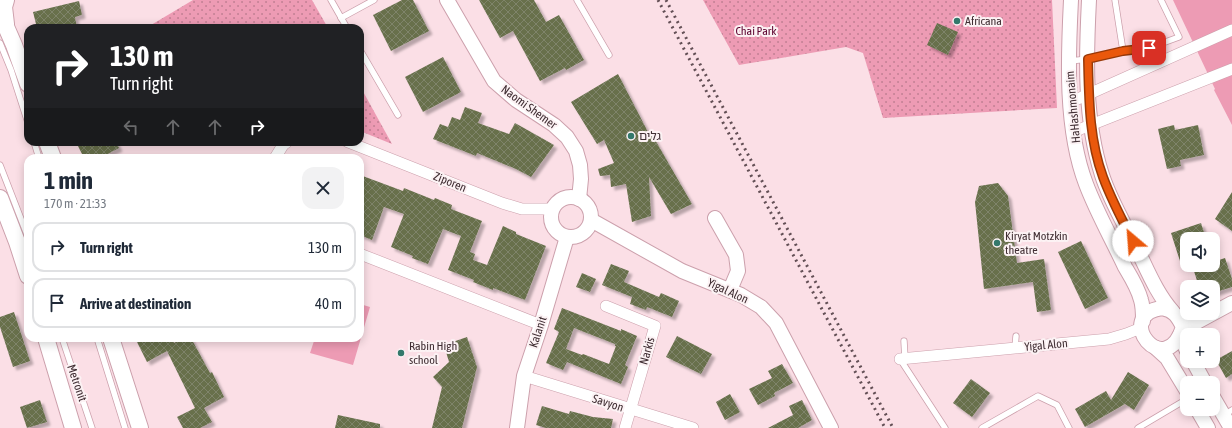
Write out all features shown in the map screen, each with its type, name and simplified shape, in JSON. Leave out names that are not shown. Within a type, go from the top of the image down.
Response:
[{"type":"main road","points":[[6,0],[3,20],[24,74]]},
{"type":"main road","points":[[0,198],[23,240]]},
{"type":"main road","points":[[47,342],[73,428]]},
{"type":"main road","points":[[112,342],[140,428]]},
{"type":"street","name":"HaHashmonaim","points":[[1071,0],[1070,61],[1073,132],[1086,183],[1095,206],[1142,300],[1142,324]]},
{"type":"street","name":"HaHashmonaim","points":[[1089,0],[1089,95],[1091,125],[1100,166],[1112,199],[1161,297],[1173,312]]},
{"type":"street","name":"Naomi Shemer","points":[[450,1],[494,81],[516,100],[554,125],[567,137],[576,150],[580,165],[581,179],[579,199]]},
{"type":"street","points":[[1071,102],[1232,30]]},
{"type":"street","points":[[1073,132],[1232,69]]},
{"type":"street","name":"Ziporen","points":[[358,146],[502,203],[522,209],[554,209]]},
{"type":"street","points":[[566,198],[579,199],[585,202],[589,208],[591,220],[585,232],[573,237],[567,237],[561,234],[553,225],[552,218],[554,209],[560,201],[566,198]]},
{"type":"street","points":[[715,218],[736,255],[738,271],[730,290]]},
{"type":"street","name":"Yigal Alon","points":[[591,220],[682,271],[741,295],[760,307],[776,323],[831,428]]},
{"type":"street","name":"Kalanit","points":[[517,428],[524,376],[567,237]]},
{"type":"street","points":[[364,256],[541,325]]},
{"type":"street","points":[[1187,328],[1232,303]]},
{"type":"street","name":"Narkis","points":[[606,306],[655,326],[625,428]]},
{"type":"street","points":[[1180,379],[1167,358],[1145,340],[1142,334],[1142,324],[1150,312],[1162,308],[1173,312],[1178,317],[1181,328]]},
{"type":"street","name":"Yigal Alon","points":[[903,359],[1109,339],[1126,334],[1142,324]]},
{"type":"street","points":[[1156,348],[1162,349],[1173,345],[1180,334]]},
{"type":"street","name":"Savyon","points":[[524,376],[630,410],[693,428]]},
{"type":"street","points":[[1220,404],[1228,413],[1230,428]]},
{"type":"street","points":[[1201,416],[1208,428]]},
{"type":"lane","points":[[331,0],[345,24]]},
{"type":"lane","points":[[341,18],[374,0]]},
{"type":"lane","points":[[578,0],[609,55]]},
{"type":"lane","points":[[1114,0],[1123,51]]},
{"type":"lane","points":[[1070,61],[1088,59],[1123,51],[1149,48],[1179,37],[1161,0]]},
{"type":"lane","points":[[0,43],[11,70],[24,111]]},
{"type":"lane","points":[[364,57],[398,115]]},
{"type":"lane","points":[[0,165],[23,240]]},
{"type":"lane","points":[[1015,348],[1016,336]]},
{"type":"lane","points":[[904,341],[903,359],[945,428]]},
{"type":"lane","name":"Metronit","points":[[63,342],[92,428]]},
{"type":"lane","points":[[98,342],[125,428]]},
{"type":"lane","points":[[982,428],[1038,396],[1057,405],[1069,428]]},
{"type":"lane","points":[[1138,428],[1180,403]]},
{"type":"green space","points":[[193,0],[312,0],[326,24],[153,24]]},
{"type":"green space","name":"Chai Park","points":[[703,0],[1052,0],[1057,108],[883,118],[863,53],[846,47],[739,65]]},
{"type":"green space","points":[[1173,0],[1232,0],[1232,125],[1214,90],[1215,89]]},
{"type":"green space","points":[[364,93],[392,144],[364,133]]},
{"type":"green space","points":[[364,305],[370,307],[364,327]]},
{"type":"green space","points":[[314,342],[360,342],[353,365],[310,353]]},
{"type":"building","points":[[402,0],[413,0],[429,31],[391,51],[373,15]]},
{"type":"building","points":[[479,0],[534,0],[546,22],[559,15],[584,60],[566,70],[565,68],[540,81],[513,31],[500,38]]},
{"type":"building","points":[[79,1],[82,15],[75,17],[76,24],[36,24],[33,12]]},
{"type":"building","points":[[937,23],[958,32],[948,55],[927,45]]},
{"type":"building","points":[[443,57],[461,92],[423,112],[405,77]]},
{"type":"building","points":[[618,74],[648,132],[650,131],[692,204],[671,214],[649,177],[651,216],[632,222],[626,184],[611,187],[610,175],[600,176],[598,169],[614,163],[604,140],[597,144],[571,102]]},
{"type":"building","points":[[465,107],[482,113],[478,123],[509,134],[515,123],[554,145],[531,177],[516,169],[477,153],[476,156],[433,139],[440,124],[448,127],[452,117],[460,120]]},
{"type":"building","points":[[1174,125],[1175,130],[1198,125],[1204,155],[1180,160],[1181,166],[1167,169],[1158,129]]},
{"type":"building","points":[[78,146],[118,146],[119,148],[108,154],[82,154]]},
{"type":"building","points":[[364,176],[403,191],[404,188],[434,200],[435,198],[452,205],[451,209],[482,221],[470,252],[475,254],[473,260],[487,265],[503,226],[516,232],[516,234],[546,246],[525,300],[493,288],[493,290],[473,282],[474,280],[448,270],[461,236],[443,229],[428,264],[412,258],[413,256],[391,247],[404,214],[384,207],[372,240],[364,237]]},
{"type":"building","name":"Kiryat Motzkin theatre","points":[[998,183],[1008,196],[1017,263],[1044,259],[1051,310],[1037,312],[1033,282],[984,289],[975,202],[979,186]]},
{"type":"building","points":[[1232,192],[1232,231],[1215,219]]},
{"type":"building","points":[[1201,223],[1204,232],[1180,232],[1180,261],[1171,233]]},
{"type":"building","points":[[1081,241],[1108,298],[1085,309],[1058,252]]},
{"type":"building","points":[[1225,258],[1232,279],[1232,287],[1220,291],[1220,280],[1197,280],[1194,272],[1220,272],[1220,260]]},
{"type":"building","points":[[611,264],[629,271],[624,282],[659,297],[661,293],[679,301],[672,317],[647,307],[646,310],[630,304],[632,297],[602,285]]},
{"type":"building","points":[[582,273],[596,279],[590,292],[576,287]]},
{"type":"building","points":[[562,308],[637,336],[625,365],[628,367],[621,384],[567,362],[563,370],[546,363],[559,332],[554,329]],"holes":[[[574,328],[615,344],[616,346],[609,364],[566,349]]]},
{"type":"building","points":[[14,312],[30,361],[13,367],[0,327],[0,317]]},
{"type":"building","points":[[677,336],[712,354],[701,374],[666,357]]},
{"type":"building","points":[[467,337],[477,367],[462,428],[432,428],[442,387],[433,377],[449,362],[444,345]]},
{"type":"building","points":[[137,342],[193,342],[210,373],[212,372],[224,397],[204,408],[212,422],[200,428],[183,428],[177,417],[195,408],[167,351],[147,362]]},
{"type":"building","points":[[1232,351],[1232,374],[1226,378],[1220,367],[1220,358]]},
{"type":"building","points":[[782,364],[793,383],[774,393],[775,396],[758,405],[749,389],[772,378],[768,371]]},
{"type":"building","points":[[1128,372],[1149,385],[1134,410],[1125,404],[1085,427],[1075,409],[1106,391],[1111,400]]},
{"type":"building","points":[[971,379],[990,393],[972,417],[953,403]]},
{"type":"building","points":[[730,394],[740,412],[725,420],[716,402]]},
{"type":"building","points":[[40,400],[47,422],[27,428],[20,407]]},
{"type":"building","points":[[802,400],[812,420],[798,428],[768,428],[793,415],[789,406]]},
{"type":"building","points":[[542,406],[569,414],[570,411],[593,417],[613,419],[611,428],[546,428],[536,425]]},
{"type":"building","points":[[338,415],[380,424],[380,428],[335,428]]},
{"type":"railway","points":[[658,0],[885,428]]},
{"type":"railway","points":[[666,0],[893,428]]},
{"type":"place","name":"Africana","points":[[957,21]]},
{"type":"place","name":"גלים","points":[[631,136]]},
{"type":"place","name":"Kiryat Motzkin theatre","points":[[997,243]]},
{"type":"place","name":"Rabin High school","points":[[401,353]]},
{"type":"route","points":[[1133,241],[1103,177],[1096,150],[1089,110],[1088,59],[1123,51],[1149,48]]}]
